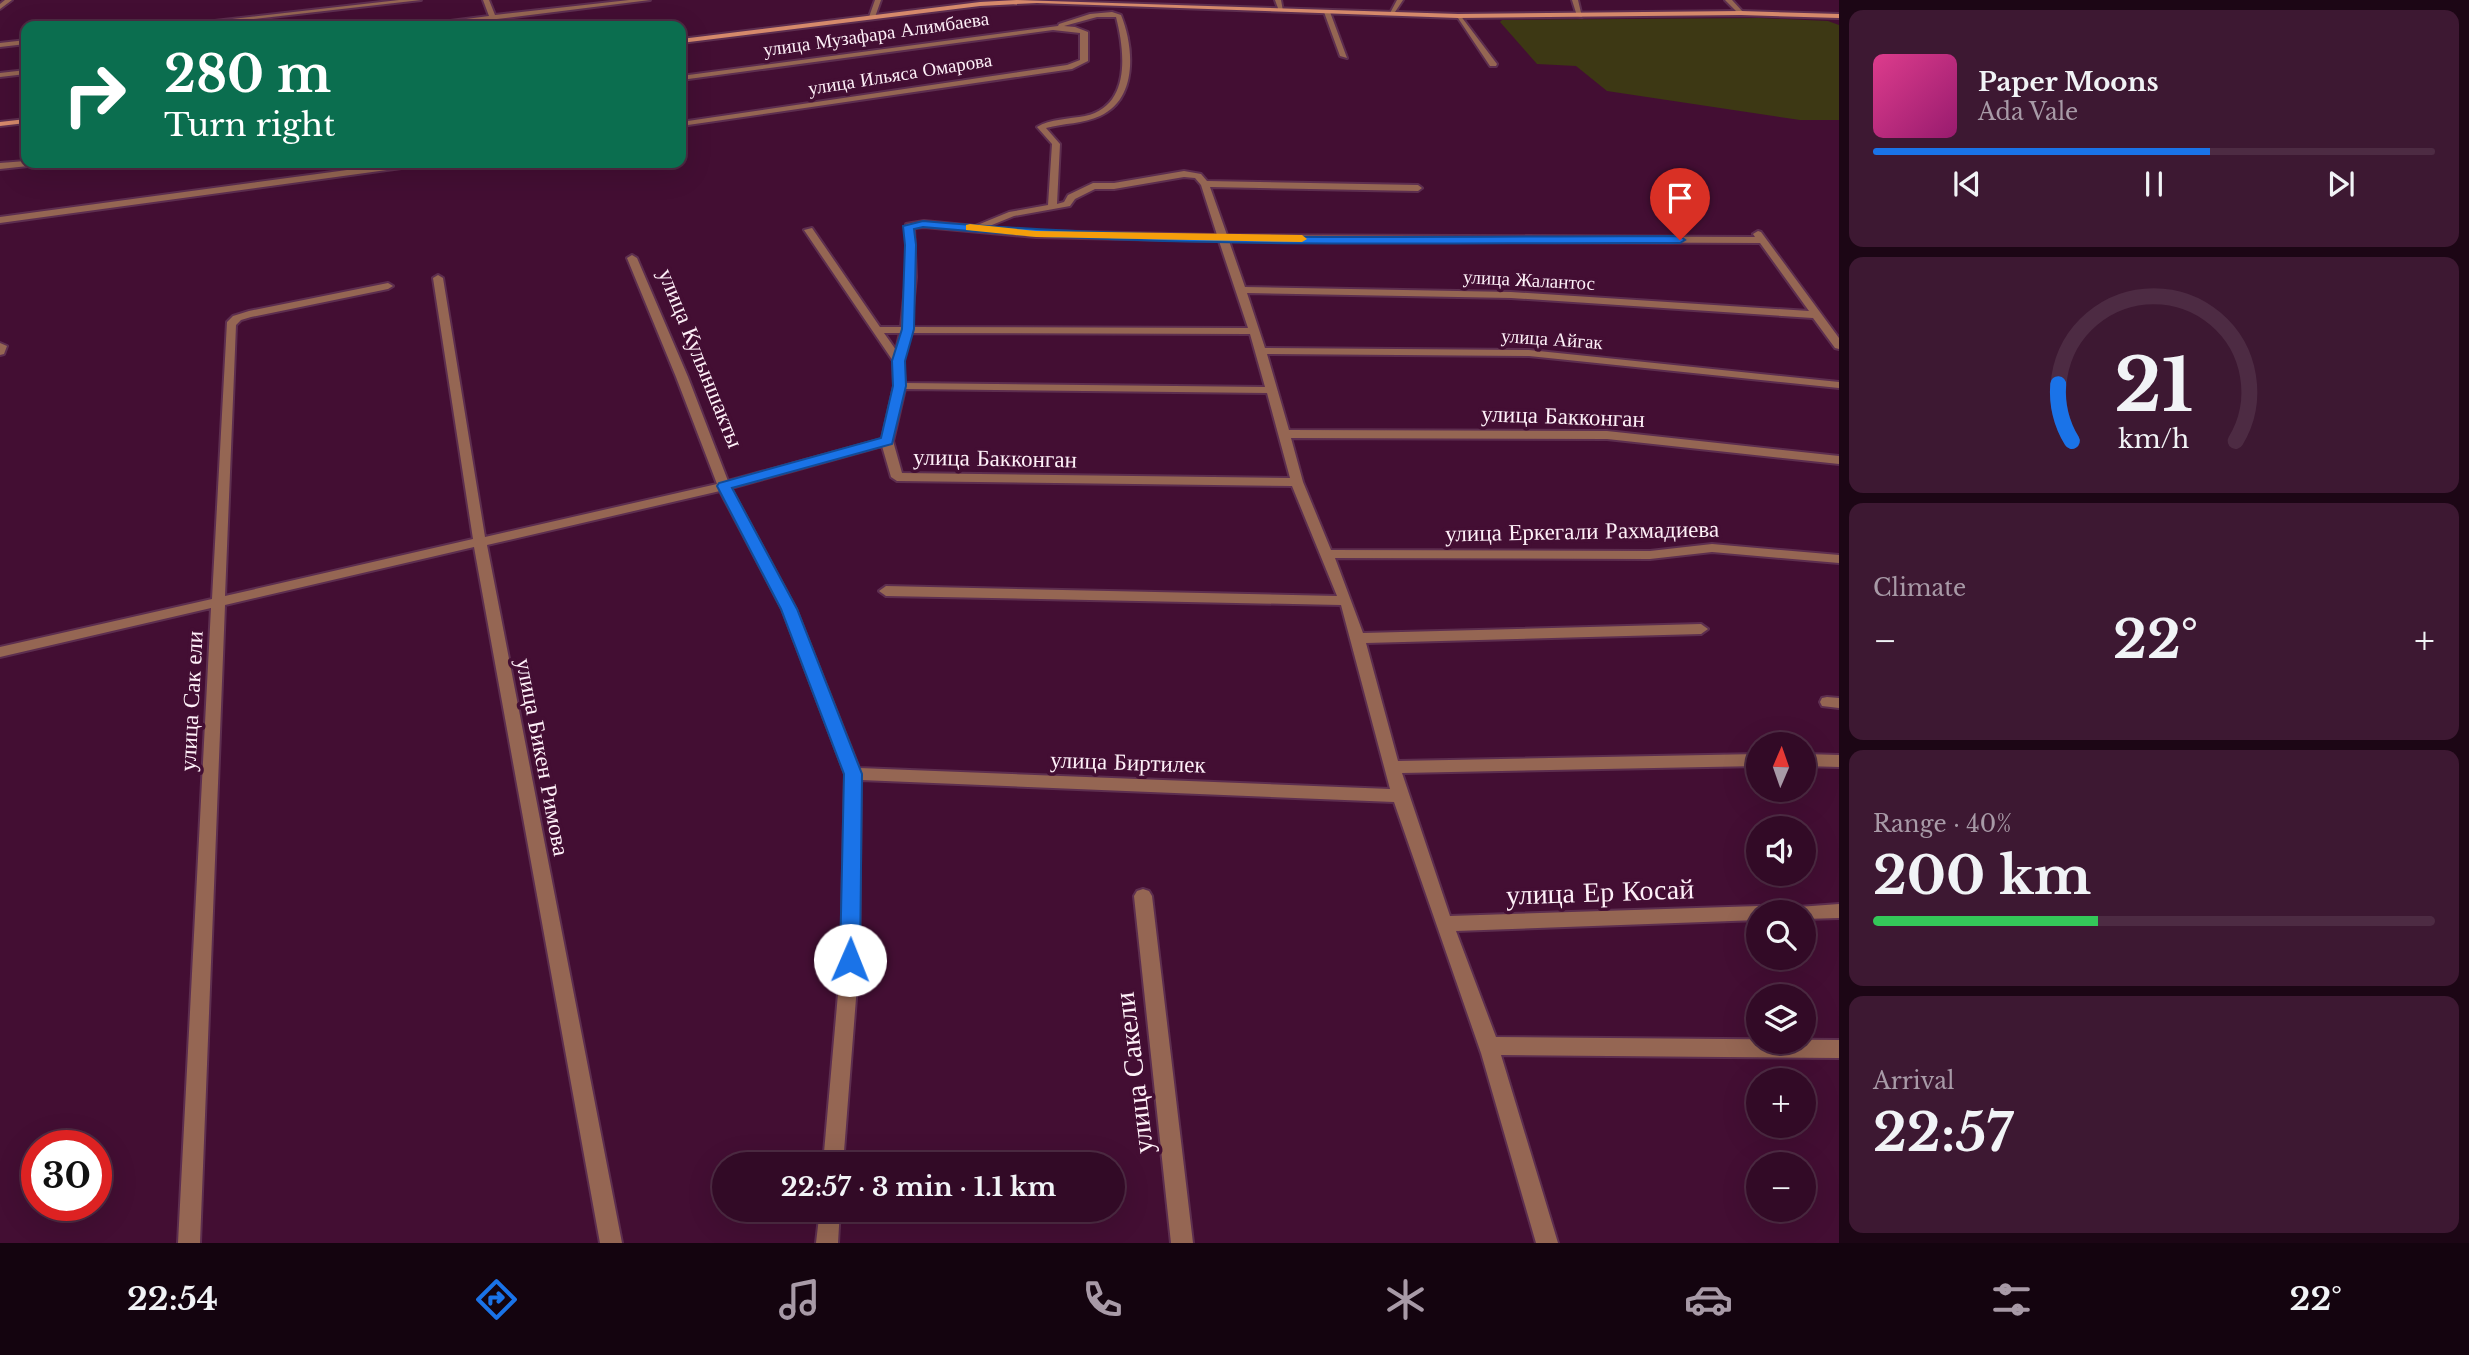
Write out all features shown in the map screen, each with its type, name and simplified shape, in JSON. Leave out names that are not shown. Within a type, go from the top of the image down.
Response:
[{"type":"main road","points":[[686,40],[980,4],[1037,1],[1458,16],[1741,13],[1839,16]]},
{"type":"main road","points":[[0,124],[21,122]]},
{"type":"street","points":[[0,7],[9,0]]},
{"type":"street","points":[[222,21],[418,0]]},
{"type":"street","points":[[486,0],[494,21]]},
{"type":"street","points":[[458,21],[648,0]]},
{"type":"street","points":[[872,17],[878,0]]},
{"type":"street","points":[[1278,0],[1281,10]]},
{"type":"street","points":[[1391,14],[1400,0]]},
{"type":"street","points":[[1575,0],[1580,16]]},
{"type":"street","points":[[1728,0],[1741,13]]},
{"type":"street","points":[[1327,12],[1344,56]]},
{"type":"street","points":[[1052,208],[1056,144],[1041,127],[1098,114],[1116,103],[1121,95],[1125,71],[1125,49],[1119,16],[1109,14],[1084,17],[1053,28]]},
{"type":"street","points":[[1458,16],[1493,64]]},
{"type":"street","name":"улица Музафара Алимбаева","points":[[686,77],[1053,28],[1075,29]]},
{"type":"street","name":"улица Ильяса Омарова","points":[[686,123],[1069,67],[1084,61],[1086,53],[1082,43],[1084,32],[1075,29]]},
{"type":"street","points":[[0,45],[21,43]]},
{"type":"street","points":[[0,75],[21,73]]},
{"type":"street","points":[[0,166],[21,164]]},
{"type":"street","points":[[0,220],[380,168]]},
{"type":"street","points":[[978,228],[1015,211],[1067,204],[1071,197],[1093,186],[1114,186],[1184,174],[1198,176],[1205,184],[1255,331],[1286,434],[1297,482],[1346,601],[1358,638],[1401,796],[1444,924],[1483,1026],[1548,1243]]},
{"type":"street","points":[[1205,184],[1418,187]]},
{"type":"street","name":"улица Жалантос","points":[[908,329],[911,245],[909,226],[923,224],[1036,234],[1224,238],[1758,235],[1815,314]]},
{"type":"street","points":[[809,230],[898,361]]},
{"type":"street","name":"улица Кулыншакты","points":[[632,257],[724,486],[789,609],[853,774],[850,960],[835,1152]]},
{"type":"street","name":"улица Бикен Римова","points":[[438,278],[480,543],[611,1243]]},
{"type":"street","name":"улица Сак ели","points":[[188,1243],[231,324],[237,318],[249,314],[388,286]]},
{"type":"street","name":"улица Жалантос","points":[[1241,290],[1511,295],[1815,314]]},
{"type":"street","points":[[1815,314],[1839,346]]},
{"type":"street","points":[[0,652],[724,486],[887,441],[900,386],[898,361],[908,329]]},
{"type":"street","points":[[878,330],[1255,331]]},
{"type":"street","name":"улица Айгак","points":[[1261,351],[1529,353],[1839,385]]},
{"type":"street","points":[[900,386],[1273,390]]},
{"type":"street","name":"улица Бакконган","points":[[1286,434],[1607,435],[1839,460]]},
{"type":"street","name":"улица Бакконган","points":[[887,441],[897,477],[1297,482]]},
{"type":"street","name":"улица Еркегали Рахмадиева","points":[[1326,554],[1650,555],[1712,548],[1839,559]]},
{"type":"street","points":[[886,592],[1346,601]]},
{"type":"street","points":[[1358,638],[1701,629]]},
{"type":"street","points":[[1394,767],[1746,760]]},
{"type":"street","points":[[1816,760],[1839,761]]},
{"type":"street","name":"улица Биртилек","points":[[853,774],[1401,796]]},
{"type":"street","name":"улица Сакели","points":[[1143,896],[1182,1243]]},
{"type":"street","points":[[1816,912],[1839,911]]},
{"type":"street","name":"улица Ер Косай","points":[[1444,924],[1746,914]]},
{"type":"street","points":[[1488,1046],[1839,1049]]},
{"type":"street","points":[[827,1243],[829,1222]]},
{"type":"shaded area","points":[[1759,18],[1828,21],[1839,25],[1839,120],[1800,120],[1607,91],[1576,66],[1537,64],[1500,22],[1502,20]]},
{"type":"slow traffic","points":[[970,228],[1036,234],[1302,239]]},
{"type":"route","points":[[850,960],[853,774],[789,609],[724,486],[887,441],[900,386],[898,361],[908,329],[911,245],[909,226],[923,224],[1036,234],[1224,238],[1680,240]]}]
